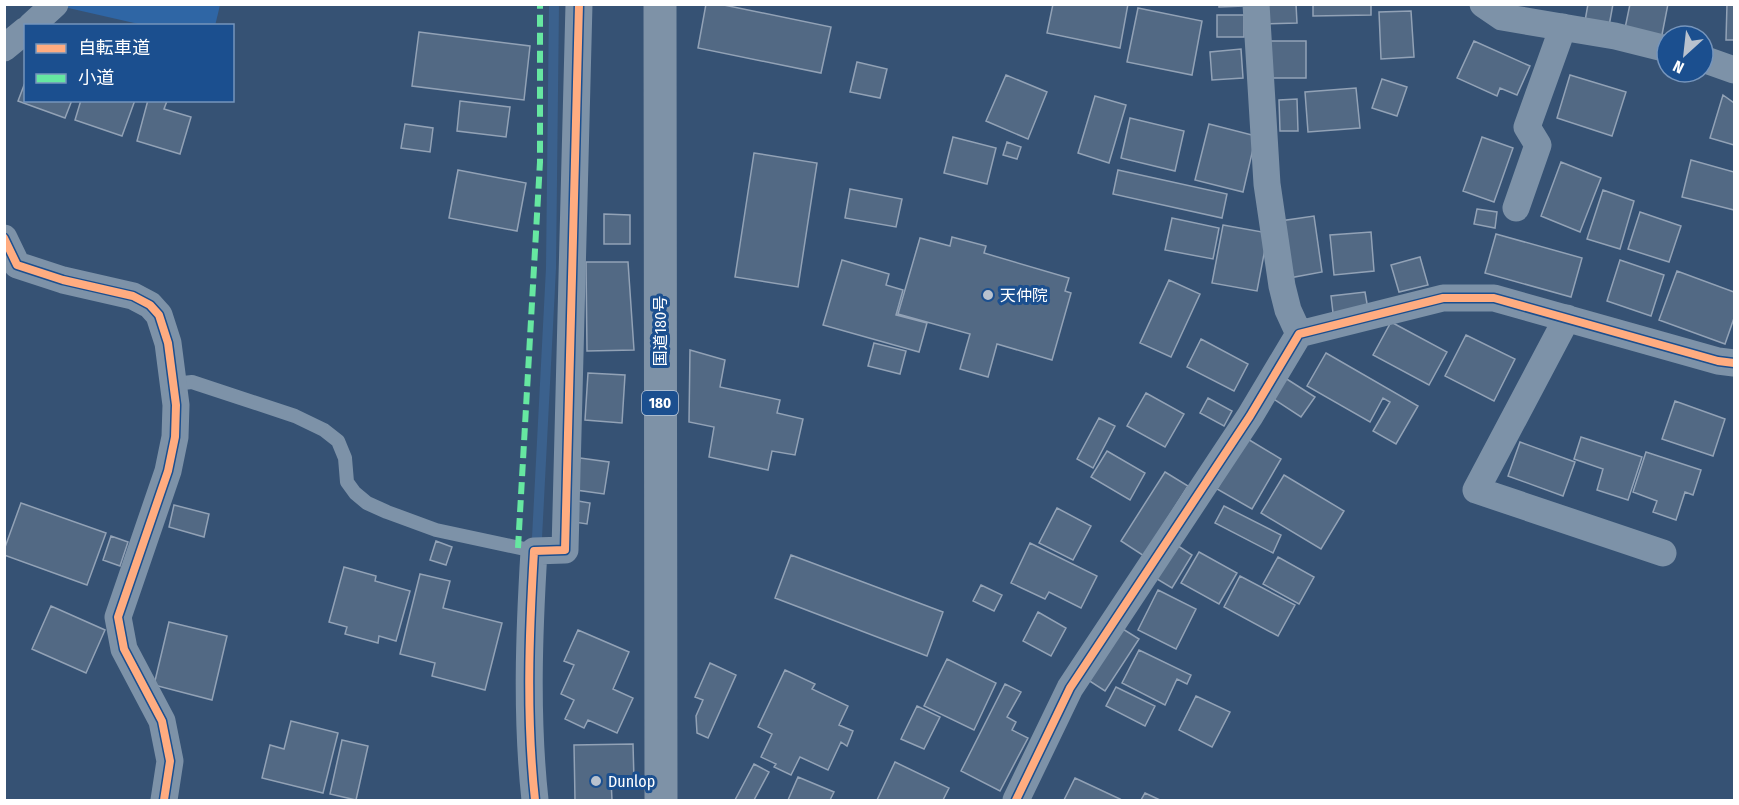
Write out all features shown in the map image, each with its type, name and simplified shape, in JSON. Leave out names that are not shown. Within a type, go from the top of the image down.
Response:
[{"type":"highway","name":"国道180号","points":[[660,4],[661,801]]},
{"type":"street","points":[[535,801],[531,743],[529,641],[534,551],[565,550],[579,4]]},
{"type":"street","points":[[1256,4],[1267,184],[1282,286],[1288,310],[1299,334]]},
{"type":"street","points":[[1483,4],[1502,17],[1615,36],[1655,47]]},
{"type":"street","points":[[1516,208],[1538,145],[1527,127],[1563,27]]},
{"type":"street","points":[[4,48],[24,34]]},
{"type":"street","points":[[1715,63],[1734,70]]},
{"type":"street","points":[[4,238],[11,269],[133,296],[150,306],[159,315],[168,344],[176,405],[175,437],[168,471],[118,617],[124,649],[162,721],[170,761],[164,801]]},
{"type":"street","points":[[1016,801],[1070,688],[1250,416],[1299,334],[1443,298],[1494,298],[1718,361],[1734,363]]},
{"type":"street","points":[[1567,318],[1476,490],[1663,553]]},
{"type":"lane","points":[[174,384],[192,382],[295,416],[324,430],[338,441],[345,458],[347,482],[367,503],[436,530],[534,551]]},
{"type":"shaded area","points":[[67,4],[220,5],[215,24],[139,24],[64,7]]},
{"type":"building","points":[[706,4],[719,4],[831,27],[821,73],[698,48]]},
{"type":"building","points":[[1053,4],[1128,4],[1120,48],[1047,33]]},
{"type":"building","points":[[1219,4],[1244,4],[1244,6],[1219,7]]},
{"type":"building","points":[[1261,4],[1296,4],[1297,23],[1262,24]]},
{"type":"building","points":[[1313,4],[1371,4],[1371,15],[1313,16]]},
{"type":"building","points":[[1588,4],[1613,4],[1609,26],[1585,21]]},
{"type":"building","points":[[1630,4],[1668,4],[1664,24],[1655,24],[1655,44],[1623,38]]},
{"type":"building","points":[[1727,4],[1734,4],[1734,40],[1726,40]]},
{"type":"building","points":[[1138,8],[1202,21],[1192,75],[1127,62]]},
{"type":"building","points":[[1411,11],[1414,57],[1381,59],[1379,12]]},
{"type":"building","points":[[1217,15],[1244,15],[1244,37],[1217,37]]},
{"type":"building","points":[[419,32],[530,46],[524,100],[412,86]]},
{"type":"building","points":[[1270,41],[1306,41],[1306,78],[1271,78]]},
{"type":"building","points":[[1474,41],[1530,66],[1517,95],[1500,88],[1497,96],[1457,78]]},
{"type":"building","points":[[1241,49],[1243,78],[1212,80],[1210,52]]},
{"type":"building","points":[[857,62],[887,69],[880,98],[850,92]]},
{"type":"building","points":[[1006,75],[1047,92],[1028,139],[986,121]]},
{"type":"building","points":[[1570,75],[1626,92],[1612,136],[1557,118]]},
{"type":"building","points":[[1382,79],[1407,87],[1397,116],[1372,108]]},
{"type":"building","points":[[24,85],[24,102],[71,102],[65,118],[18,101]]},
{"type":"building","points":[[1356,88],[1360,128],[1308,132],[1305,92]]},
{"type":"building","points":[[1723,95],[1734,103],[1734,145],[1710,138]]},
{"type":"building","points":[[1095,96],[1126,105],[1109,163],[1078,153]]},
{"type":"building","points":[[1297,99],[1298,131],[1280,131],[1279,100]]},
{"type":"building","points":[[460,101],[510,107],[506,137],[457,131]]},
{"type":"building","points":[[80,102],[134,102],[122,136],[75,120]]},
{"type":"building","points":[[147,102],[167,102],[164,109],[191,117],[180,154],[137,141]]},
{"type":"building","points":[[1130,118],[1184,131],[1175,171],[1121,158]]},
{"type":"building","points":[[405,124],[433,128],[430,152],[401,148]]},
{"type":"building","points":[[1209,124],[1256,136],[1243,192],[1195,180]]},
{"type":"building","points":[[953,137],[996,148],[987,184],[944,173]]},
{"type":"building","points":[[1482,137],[1513,148],[1494,202],[1463,191]]},
{"type":"building","points":[[1007,142],[1021,147],[1017,159],[1003,155]]},
{"type":"building","points":[[754,153],[817,163],[798,287],[735,277]]},
{"type":"building","points":[[1691,160],[1734,172],[1734,210],[1682,197]]},
{"type":"building","points":[[1561,162],[1601,178],[1580,232],[1541,216]]},
{"type":"building","points":[[458,170],[526,183],[517,231],[449,218]]},
{"type":"building","points":[[1118,170],[1227,194],[1222,218],[1113,194]]},
{"type":"building","points":[[850,189],[902,199],[896,227],[845,218]]},
{"type":"building","points":[[1603,190],[1634,201],[1620,249],[1587,239]]},
{"type":"building","points":[[1477,209],[1497,212],[1495,228],[1474,224]]},
{"type":"building","points":[[1640,212],[1681,226],[1669,262],[1628,249]]},
{"type":"building","points":[[604,214],[630,215],[630,244],[604,244]]},
{"type":"building","points":[[1314,216],[1322,272],[1289,278],[1280,221]]},
{"type":"building","points":[[1172,218],[1219,228],[1213,259],[1165,250]]},
{"type":"building","points":[[1223,225],[1268,233],[1257,291],[1212,283]]},
{"type":"building","points":[[1371,232],[1374,271],[1334,275],[1330,235]]},
{"type":"building","points":[[1496,234],[1582,258],[1571,297],[1485,273]]},
{"type":"building","points":[[952,237],[986,246],[984,253],[1069,278],[1065,291],[1071,293],[1052,360],[997,344],[988,377],[960,369],[970,334],[898,314],[920,238],[950,246]]},
{"type":"building","points":[[1420,257],[1428,285],[1399,292],[1391,265]]},
{"type":"building","points":[[842,260],[889,274],[886,285],[903,290],[896,315],[927,323],[919,352],[823,325]]},
{"type":"building","points":[[1620,260],[1664,275],[1651,316],[1607,301]]},
{"type":"building","points":[[586,262],[628,262],[634,350],[587,351]]},
{"type":"building","points":[[1677,271],[1734,292],[1734,318],[1725,344],[1659,320]]},
{"type":"building","points":[[1169,280],[1200,294],[1171,357],[1140,343]]},
{"type":"building","points":[[1365,292],[1368,309],[1333,313],[1331,296]]},
{"type":"building","points":[[1391,322],[1447,352],[1429,385],[1373,355]]},
{"type":"building","points":[[1466,335],[1515,359],[1494,401],[1445,376]]},
{"type":"building","points":[[1201,339],[1248,364],[1234,391],[1187,367]]},
{"type":"building","points":[[874,343],[906,351],[900,374],[868,366]]},
{"type":"building","points":[[690,350],[725,360],[720,387],[780,400],[777,413],[803,419],[795,455],[772,451],[768,470],[709,457],[714,427],[689,422]]},
{"type":"building","points":[[1326,353],[1418,406],[1396,444],[1373,431],[1390,402],[1383,398],[1370,422],[1307,386]]},
{"type":"building","points":[[588,373],[625,375],[622,423],[585,420]]},
{"type":"building","points":[[1282,376],[1315,397],[1301,417],[1269,396]]},
{"type":"building","points":[[1146,393],[1184,414],[1165,447],[1127,426]]},
{"type":"building","points":[[1208,398],[1232,411],[1224,426],[1200,413]]},
{"type":"building","points":[[1675,401],[1725,419],[1713,456],[1662,439]]},
{"type":"building","points":[[1099,418],[1115,426],[1093,468],[1077,459]]},
{"type":"building","points":[[1581,437],[1642,457],[1628,500],[1597,490],[1603,469],[1574,459]]},
{"type":"building","points":[[1246,438],[1281,459],[1252,509],[1217,489]]},
{"type":"building","points":[[1520,442],[1575,462],[1563,496],[1508,476]]},
{"type":"building","points":[[1107,451],[1145,473],[1130,500],[1091,477]]},
{"type":"building","points":[[1646,452],[1701,470],[1693,495],[1685,492],[1676,520],[1653,512],[1657,501],[1633,492]]},
{"type":"building","points":[[580,458],[609,462],[604,494],[576,490]]},
{"type":"building","points":[[1165,472],[1188,486],[1144,556],[1121,541]]},
{"type":"building","points":[[1284,475],[1344,511],[1321,549],[1261,513]]},
{"type":"building","points":[[578,501],[590,503],[587,524],[574,522]]},
{"type":"building","points":[[21,503],[106,533],[87,585],[4,555]]},
{"type":"building","points":[[174,505],[209,514],[204,537],[169,527]]},
{"type":"building","points":[[1224,506],[1281,535],[1273,553],[1215,523]]},
{"type":"building","points":[[1057,508],[1091,526],[1073,560],[1039,543]]},
{"type":"building","points":[[111,536],[128,542],[120,566],[103,560]]},
{"type":"building","points":[[436,541],[452,547],[446,565],[430,560]]},
{"type":"building","points":[[1172,542],[1192,555],[1172,588],[1152,576]]},
{"type":"building","points":[[1030,543],[1097,576],[1081,608],[1049,592],[1045,599],[1011,583]]},
{"type":"building","points":[[1199,552],[1237,573],[1219,604],[1181,583]]},
{"type":"building","points":[[791,555],[943,612],[927,656],[775,598]]},
{"type":"building","points":[[1278,557],[1314,577],[1299,604],[1263,584]]},
{"type":"building","points":[[344,567],[376,576],[375,581],[410,591],[396,641],[379,636],[378,643],[345,634],[347,627],[329,622]]},
{"type":"building","points":[[420,574],[450,581],[443,608],[502,623],[485,690],[432,676],[435,663],[400,654]]},
{"type":"building","points":[[1240,576],[1295,605],[1278,636],[1224,607]]},
{"type":"building","points":[[981,585],[1002,595],[994,611],[973,601]]},
{"type":"building","points":[[1158,590],[1196,609],[1176,649],[1138,630]]},
{"type":"building","points":[[51,606],[105,630],[86,673],[32,649]]},
{"type":"building","points":[[1038,612],[1066,628],[1051,656],[1023,641]]},
{"type":"building","points":[[169,622],[227,636],[212,700],[154,685]]},
{"type":"building","points":[[1118,626],[1139,639],[1105,691],[1085,678]]},
{"type":"building","points":[[578,630],[629,652],[613,689],[633,698],[617,733],[588,720],[584,728],[565,719],[574,700],[561,694],[574,665],[564,661]]},
{"type":"building","points":[[1139,650],[1191,675],[1187,684],[1177,679],[1165,705],[1122,683]]},
{"type":"building","points":[[947,659],[996,683],[974,730],[924,706]]},
{"type":"building","points":[[710,663],[736,675],[708,738],[697,733],[696,716],[703,700],[695,697]]},
{"type":"building","points":[[785,670],[815,684],[812,689],[848,706],[839,725],[853,731],[847,746],[841,742],[828,770],[800,757],[791,775],[774,767],[776,764],[761,757],[772,734],[758,727]]},
{"type":"building","points":[[1005,684],[1021,692],[1007,717],[1016,722],[1012,730],[1028,738],[1000,791],[961,771]]},
{"type":"building","points":[[1116,687],[1155,706],[1145,726],[1106,706]]},
{"type":"building","points":[[1196,696],[1230,712],[1212,747],[1179,730]]},
{"type":"building","points":[[917,706],[940,717],[924,749],[901,739]]},
{"type":"building","points":[[291,721],[338,733],[323,793],[262,778],[270,745],[284,749]]},
{"type":"building","points":[[342,740],[368,746],[356,800],[330,794]]},
{"type":"building","points":[[633,744],[634,780],[611,780],[612,800],[575,800],[574,745]]},
{"type":"building","points":[[895,762],[949,788],[943,800],[877,800]]},
{"type":"building","points":[[754,764],[769,772],[754,800],[735,800]]},
{"type":"building","points":[[798,777],[834,792],[830,800],[788,800]]},
{"type":"building","points":[[1075,778],[1120,799],[1064,800]]},
{"type":"building","points":[[1145,793],[1160,800],[1141,800]]},
{"type":"waterway","points":[[537,538],[551,268],[554,4]]},
{"type":"marked path","points":[[518,548],[540,162],[540,4]]},
{"type":"cycle path","points":[[535,800],[530,738],[529,676],[534,551],[565,550],[579,4]]},
{"type":"cycle path","points":[[4,238],[17,265],[63,280],[133,296],[150,305],[159,315],[168,343],[176,405],[175,437],[168,471],[118,617],[124,649],[162,721],[170,761],[164,800]]},
{"type":"cycle path","points":[[1016,800],[1070,688],[1250,416],[1299,334],[1443,298],[1494,298],[1718,361],[1734,363]]},
{"type":"place","name":"天仲院","points":[[988,295]]},
{"type":"place","name":"Dunlop","points":[[596,781]]}]
